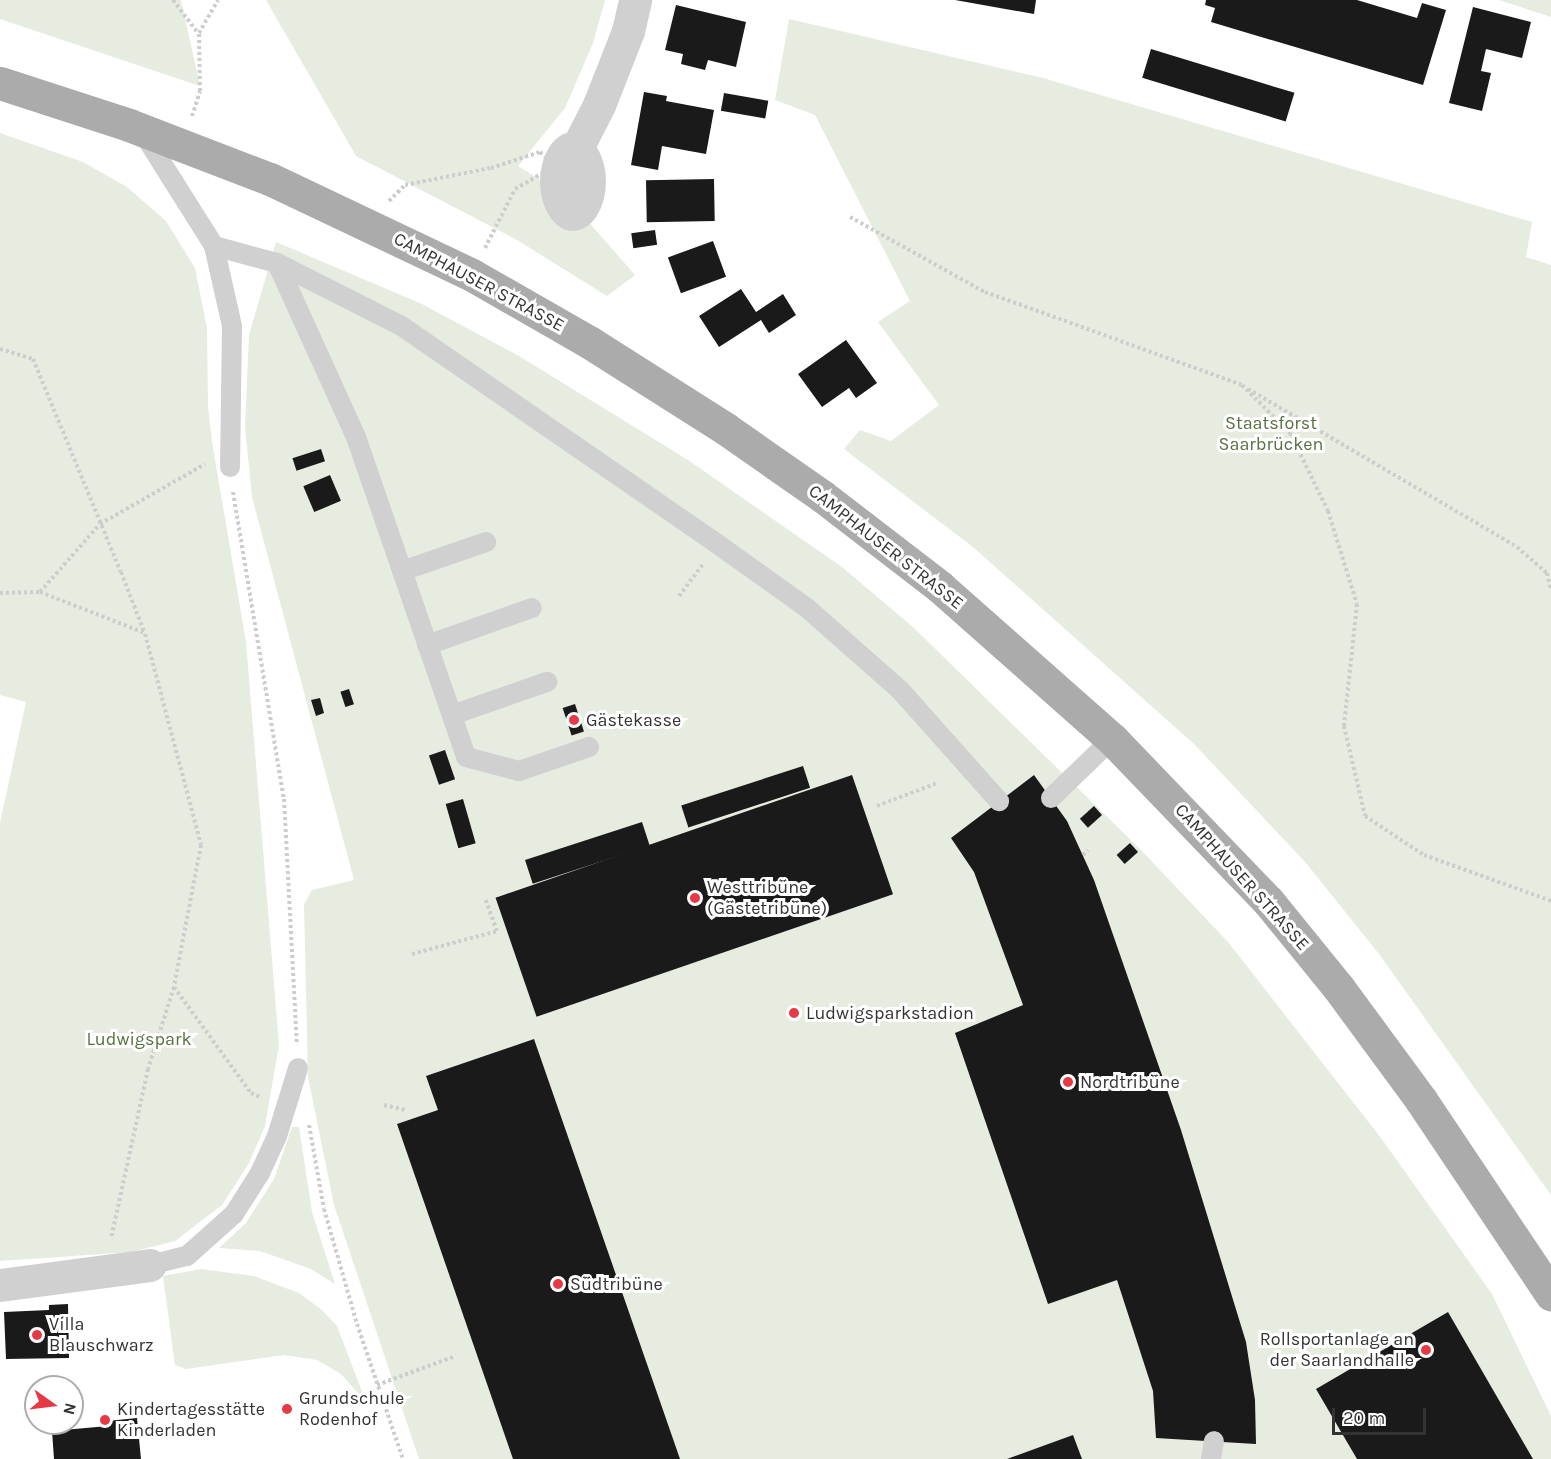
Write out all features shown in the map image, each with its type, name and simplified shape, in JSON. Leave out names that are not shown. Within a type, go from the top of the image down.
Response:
[{"type":"main road","name":"CAMPHAUSER STRASSE","points":[[0,83],[141,130],[270,179],[366,222],[472,274],[599,348],[822,496],[940,587],[1112,739],[1268,901],[1338,987],[1421,1100],[1551,1294]]},
{"type":"street","points":[[567,157],[616,63],[635,0]]},
{"type":"street","points":[[0,1285],[112,1273],[150,1265]]},
{"type":"lane","points":[[141,130],[214,246],[232,326],[231,458]]},
{"type":"lane","points":[[214,246],[277,263],[400,325],[807,608],[900,690],[999,801]]},
{"type":"lane","points":[[277,263],[356,437],[466,757],[519,771],[589,747]]},
{"type":"lane","points":[[402,572],[486,542]]},
{"type":"lane","points":[[427,645],[532,608]]},
{"type":"lane","points":[[452,715],[547,682]]},
{"type":"lane","points":[[1051,798],[1112,739]]},
{"type":"lane","points":[[150,1265],[187,1256],[234,1214],[260,1173],[277,1136],[298,1068]]},
{"type":"path","points":[[173,0],[199,33]]},
{"type":"path","points":[[200,90],[199,33],[218,0]]},
{"type":"path","points":[[366,222],[405,185],[491,168],[540,152],[567,157]]},
{"type":"path","points":[[472,274],[515,189],[567,157]]},
{"type":"path","points":[[850,217],[985,292],[1242,385],[1517,548],[1546,573],[1551,589]]},
{"type":"path","points":[[0,349],[33,359],[145,634],[201,845],[174,987],[148,1070],[111,1237],[112,1273]]},
{"type":"path","points":[[1242,385],[1290,433],[1329,511],[1357,604],[1344,726],[1365,816],[1424,855],[1551,901]]},
{"type":"path","points":[[40,592],[100,524],[231,458],[284,799],[298,1068],[324,1209],[403,1459]]},
{"type":"path","points":[[679,596],[706,560]]},
{"type":"path","points":[[0,593],[40,592],[145,634]]},
{"type":"path","points":[[877,806],[937,783]]},
{"type":"path","points":[[1083,855],[1088,850]]},
{"type":"path","points":[[412,954],[496,931],[486,900]]},
{"type":"path","points":[[174,987],[251,1093]]},
{"type":"path","points":[[384,1105],[405,1110]]},
{"type":"path","points":[[378,1385],[456,1356]]},
{"type":"green space","points":[[0,0],[181,0],[200,86],[0,19]]},
{"type":"green space","points":[[266,0],[605,0],[593,43],[565,108],[518,166],[565,195],[635,275],[607,296],[517,240],[356,156]]},
{"type":"green space","points":[[1499,0],[1551,0],[1551,17]]},
{"type":"green space","name":"Staatsforst Saarbrücken","points":[[789,19],[1043,78],[1532,222],[1526,257],[1551,265],[1551,1195],[1379,954],[1306,863],[1195,745],[973,547],[844,449],[860,430],[891,441],[939,405],[878,322],[910,301],[815,115],[775,100]]},
{"type":"green space","name":"Ludwigspark","points":[[0,133],[83,162],[127,187],[166,221],[195,268],[207,328],[208,406],[212,442],[246,642],[279,1045],[265,1126],[248,1165],[222,1205],[175,1241],[131,1252],[0,1261],[0,823],[26,702],[0,695]]},
{"type":"green space","points":[[276,242],[422,304],[519,356],[688,460],[842,567],[914,628],[1141,850],[1228,942],[1381,1138],[1492,1294],[1551,1416],[1551,1459],[419,1459],[334,1205],[308,1077],[304,904],[312,890],[354,880],[252,497],[245,427],[249,335]]},
{"type":"green space","points":[[292,1127],[299,1127],[312,1212],[335,1284],[311,1269],[260,1251],[219,1248],[246,1223],[274,1179]]},
{"type":"green space","points":[[201,1269],[254,1276],[299,1293],[322,1310],[337,1326],[366,1402],[341,1374],[317,1360],[284,1355],[186,1369],[175,1365],[163,1276]]},
{"type":"building","points":[[955,0],[1036,0],[1034,14]]},
{"type":"building","points":[[1206,0],[1357,0],[1417,18],[1422,3],[1446,10],[1423,85],[1211,22],[1215,8],[1205,5]]},
{"type":"building","points":[[676,5],[746,22],[736,67],[708,60],[705,70],[681,64],[683,54],[665,50]]},
{"type":"building","points":[[1473,7],[1531,22],[1522,58],[1486,49],[1481,71],[1491,73],[1482,111],[1449,103]]},
{"type":"building","points":[[1151,49],[1294,93],[1286,122],[1142,78]]},
{"type":"building","points":[[644,92],[667,96],[666,101],[714,110],[706,154],[662,146],[658,170],[631,165]]},
{"type":"building","points":[[724,93],[768,101],[765,119],[721,111]]},
{"type":"building","points":[[714,179],[715,221],[647,222],[646,180]]},
{"type":"building","points":[[655,230],[657,245],[633,248],[631,233]]},
{"type":"building","points":[[713,241],[726,277],[681,293],[668,257]]},
{"type":"building","points":[[741,289],[756,312],[783,294],[796,315],[769,333],[761,320],[719,347],[699,316]]},
{"type":"building","points":[[846,340],[877,383],[856,398],[849,388],[822,407],[798,374]]},
{"type":"building","points":[[321,449],[325,461],[296,471],[292,458]]},
{"type":"building","points":[[330,475],[341,501],[314,512],[303,486]]},
{"type":"building","points":[[349,689],[354,704],[345,707],[340,692]]},
{"type":"building","points":[[320,698],[324,713],[316,716],[311,700]]},
{"type":"building","name":"Gästekasse","points":[[575,704],[584,732],[572,736],[563,708]]},
{"type":"building","points":[[445,750],[455,779],[439,785],[429,756]]},
{"type":"building","points":[[803,766],[810,788],[688,827],[681,806]]},
{"type":"building","name":"Westtribüne (Gästetribüne)","points":[[852,775],[893,894],[537,1017],[496,898]]},
{"type":"building","name":"Nordtribüne","points":[[1034,775],[1067,821],[1094,880],[1181,1130],[1246,1342],[1255,1400],[1256,1444],[1156,1438],[1153,1391],[1117,1280],[1048,1304],[955,1033],[1023,1005],[974,872],[951,838]]},
{"type":"building","points":[[463,799],[476,843],[458,848],[446,804]]},
{"type":"building","points":[[1094,806],[1102,815],[1088,828],[1080,819]]},
{"type":"building","points":[[642,822],[650,846],[533,884],[525,860]]},
{"type":"building","points":[[1130,843],[1138,852],[1125,864],[1117,855]]},
{"type":"building","name":"Südtribüne","points":[[534,1039],[680,1459],[513,1459],[397,1124],[438,1110],[426,1076]]},
{"type":"building","name":"Villa Blauschwarz","points":[[68,1304],[69,1358],[6,1359],[4,1312],[49,1310],[49,1305]]},
{"type":"building","name":"Rollsportanlage an der Saarlandhalle","points":[[1448,1312],[1533,1459],[1357,1459],[1316,1389]]},
{"type":"building","points":[[137,1418],[141,1459],[54,1459],[52,1435],[84,1435],[84,1428],[108,1426],[108,1421]]},
{"type":"building","points":[[1073,1435],[1082,1459],[1007,1459]]},
{"type":"place","name":"Gästekasse","points":[[574,720]]},
{"type":"place","name":"Westtribüne (Gästetribüne)","points":[[695,898]]},
{"type":"place","name":"Ludwigsparkstadion","points":[[794,1013]]},
{"type":"place","name":"Nordtribüne","points":[[1068,1082]]},
{"type":"place","name":"Südtribüne","points":[[558,1284]]},
{"type":"place","name":"Villa Blauschwarz","points":[[37,1335]]},
{"type":"place","name":"Rollsportanlage an der Saarlandhalle","points":[[1426,1350]]},
{"type":"place","name":"Grundschule Rodenhof","points":[[287,1409]]},
{"type":"place","name":"Kindertagesstätte Kinderladen","points":[[105,1420]]}]
